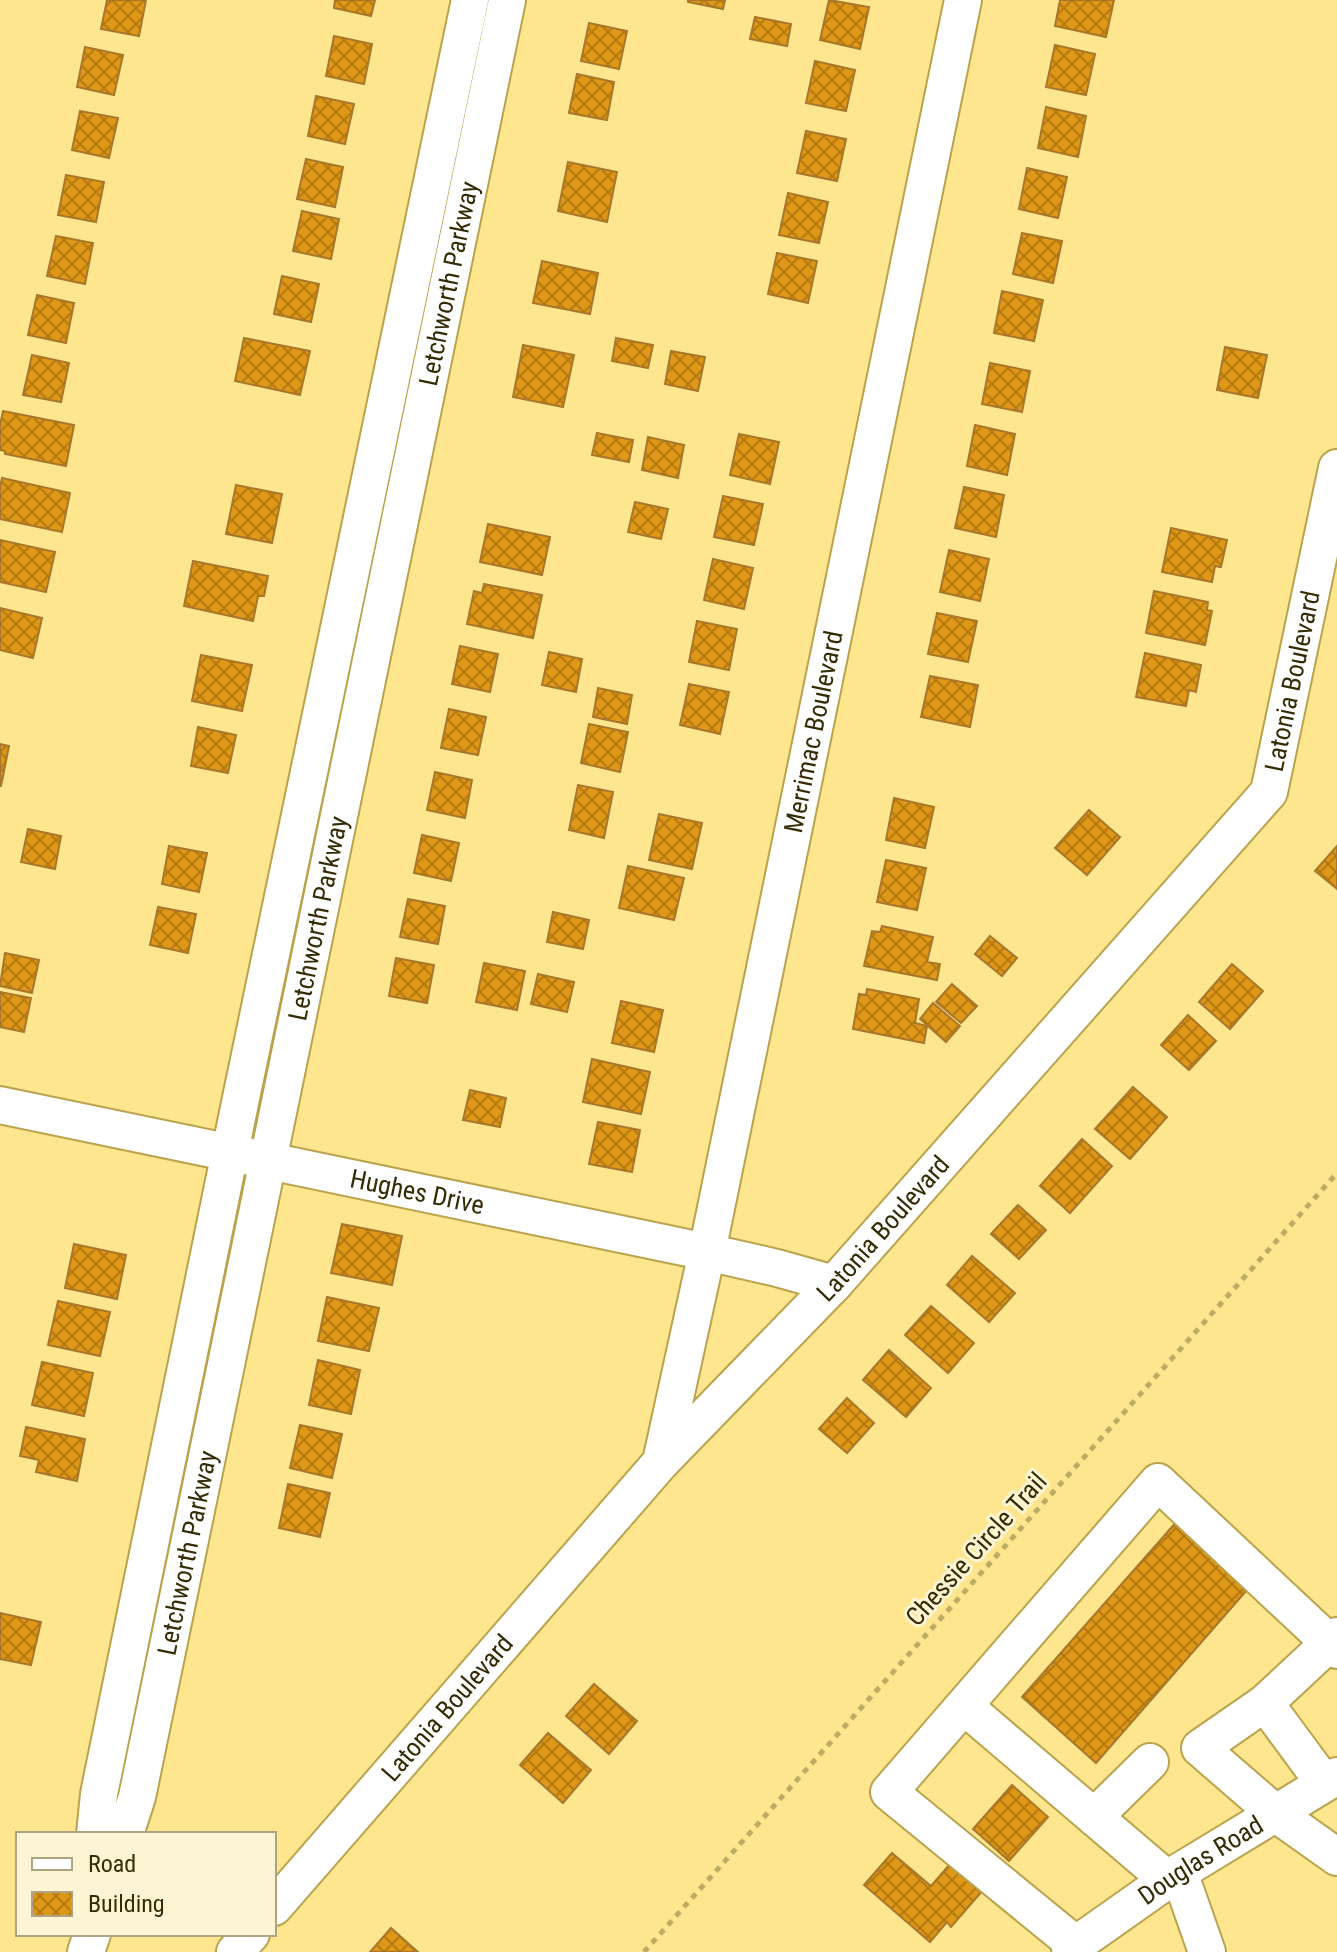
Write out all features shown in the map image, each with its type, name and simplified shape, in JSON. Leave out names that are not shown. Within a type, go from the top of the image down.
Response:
[{"type":"street","name":"Letchworth Parkway","points":[[95,1832],[99,1794],[470,0]]},
{"type":"street","name":"Letchworth Parkway","points":[[126,1832],[137,1797],[507,0]]},
{"type":"street","name":"Merrimac Boulevard","points":[[661,1462],[707,1252],[963,0]]},
{"type":"street","name":"Latonia Boulevard","points":[[276,1905],[661,1462],[834,1284],[1269,792],[1337,468]]},
{"type":"street","name":"Hughes Drive","points":[[0,1105],[707,1252],[834,1284]]},
{"type":"street","points":[[1073,1949],[889,1792],[1158,1482],[1335,1643],[1265,1703],[1200,1748],[1275,1813],[1337,1857]]},
{"type":"street","points":[[1265,1703],[1331,1779]]},
{"type":"street","points":[[964,1706],[1094,1817],[1174,1876],[1207,1952]]},
{"type":"street","points":[[1094,1817],[1150,1762]]},
{"type":"street","name":"Douglas Road","points":[[1073,1949],[1174,1876],[1331,1779]]},
{"type":"street","points":[[235,1952],[249,1936]]},
{"type":"path","name":"Chessie Circle Trail","points":[[644,1952],[1337,1173]]},
{"type":"building","points":[[107,0],[146,0],[139,36],[101,29]]},
{"type":"building","points":[[335,0],[375,0],[371,16],[334,8]]},
{"type":"building","points":[[688,0],[725,0],[723,9]]},
{"type":"building","points":[[829,0],[869,7],[860,49],[820,40]]},
{"type":"building","points":[[1060,0],[1114,0],[1106,37],[1055,26]]},
{"type":"building","points":[[755,17],[791,24],[787,46],[750,39]]},
{"type":"building","points":[[589,23],[627,31],[619,69],[581,61]]},
{"type":"building","points":[[334,36],[372,44],[364,84],[326,76]]},
{"type":"building","points":[[1055,45],[1095,54],[1086,95],[1046,87]]},
{"type":"building","points":[[85,47],[123,55],[114,95],[77,87]]},
{"type":"building","points":[[815,61],[855,70],[846,111],[806,103]]},
{"type":"building","points":[[577,74],[614,82],[607,120],[569,113]]},
{"type":"building","points":[[316,96],[354,104],[345,144],[308,136]]},
{"type":"building","points":[[1046,107],[1086,116],[1078,157],[1038,148]]},
{"type":"building","points":[[80,111],[118,118],[109,158],[72,150]]},
{"type":"building","points":[[806,131],[846,139],[837,181],[797,173]]},
{"type":"building","points":[[306,159],[343,167],[335,207],[297,199]]},
{"type":"building","points":[[568,162],[617,172],[607,222],[558,211]]},
{"type":"building","points":[[1027,168],[1067,177],[1058,218],[1019,209]]},
{"type":"building","points":[[66,175],[104,182],[96,222],[58,215]]},
{"type":"building","points":[[788,193],[828,202],[819,243],[779,235]]},
{"type":"building","points":[[302,211],[339,219],[331,259],[293,251]]},
{"type":"building","points":[[1022,233],[1062,241],[1053,283],[1013,274]]},
{"type":"building","points":[[56,236],[93,243],[85,284],[47,276]]},
{"type":"building","points":[[777,253],[817,261],[808,303],[768,294]]},
{"type":"building","points":[[542,261],[598,273],[590,314],[533,303]]},
{"type":"building","points":[[282,276],[319,284],[311,322],[274,314]]},
{"type":"building","points":[[1002,291],[1043,300],[1034,341],[994,333]]},
{"type":"building","points":[[37,295],[74,303],[66,343],[28,335]]},
{"type":"building","points":[[244,338],[310,351],[300,395],[235,381]]},
{"type":"building","points":[[616,338],[653,345],[648,368],[612,361]]},
{"type":"building","points":[[523,345],[574,355],[563,407],[513,397]]},
{"type":"building","points":[[1225,347],[1267,355],[1258,398],[1217,390]]},
{"type":"building","points":[[671,351],[705,357],[698,391],[665,384]]},
{"type":"building","points":[[32,355],[69,363],[61,402],[23,395]]},
{"type":"building","points":[[990,363],[1030,371],[1022,412],[982,404]]},
{"type":"building","points":[[3,411],[74,425],[66,466],[5,454],[0,450]]},
{"type":"building","points":[[975,425],[1015,434],[1007,475],[967,466]]},
{"type":"building","points":[[597,433],[633,440],[629,462],[592,455]]},
{"type":"building","points":[[739,434],[779,442],[770,484],[730,475]]},
{"type":"building","points":[[648,437],[684,445],[678,478],[642,470]]},
{"type":"building","points":[[2,478],[70,493],[62,532],[0,519]]},
{"type":"building","points":[[236,485],[282,494],[272,543],[226,534]]},
{"type":"building","points":[[964,487],[1004,495],[996,537],[955,528]]},
{"type":"building","points":[[723,496],[763,504],[754,545],[714,537]]},
{"type":"building","points":[[635,502],[668,509],[661,539],[628,532]]},
{"type":"building","points":[[488,524],[550,537],[542,575],[480,562]]},
{"type":"building","points":[[1171,528],[1227,540],[1221,567],[1215,566],[1212,582],[1162,572]]},
{"type":"building","points":[[0,540],[55,552],[46,592],[0,582]]},
{"type":"building","points":[[949,550],[989,559],[980,601],[940,592]]},
{"type":"building","points":[[713,559],[753,568],[744,609],[704,600]]},
{"type":"building","points":[[193,561],[268,576],[264,596],[258,596],[253,621],[184,606]]},
{"type":"building","points":[[484,584],[542,595],[533,638],[467,624],[474,591],[482,593]]},
{"type":"building","points":[[1154,591],[1208,602],[1207,610],[1212,611],[1205,645],[1146,633]]},
{"type":"building","points":[[0,608],[42,618],[33,658],[0,650]]},
{"type":"building","points":[[937,613],[977,621],[968,662],[928,654]]},
{"type":"building","points":[[697,621],[737,629],[729,670],[689,662]]},
{"type":"building","points":[[460,646],[498,654],[490,692],[452,684]]},
{"type":"building","points":[[549,652],[582,659],[576,692],[542,685]]},
{"type":"building","points":[[1145,653],[1201,665],[1196,692],[1189,690],[1186,706],[1136,697]]},
{"type":"building","points":[[201,655],[252,665],[242,711],[192,701]]},
{"type":"building","points":[[930,676],[978,685],[970,727],[921,717]]},
{"type":"building","points":[[689,684],[729,692],[720,734],[680,725]]},
{"type":"building","points":[[598,688],[632,695],[627,724],[593,717]]},
{"type":"building","points":[[449,709],[486,717],[478,755],[441,748]]},
{"type":"building","points":[[589,724],[628,732],[620,772],[581,763]]},
{"type":"building","points":[[198,727],[236,735],[228,773],[191,766]]},
{"type":"building","points":[[0,744],[9,746],[1,786],[0,786]]},
{"type":"building","points":[[435,772],[472,780],[465,818],[427,810]]},
{"type":"building","points":[[578,785],[613,792],[604,838],[569,830]]},
{"type":"building","points":[[894,798],[934,807],[925,848],[886,840]]},
{"type":"building","points":[[1089,810],[1120,837],[1087,875],[1055,848]]},
{"type":"building","points":[[659,814],[702,823],[692,869],[649,860]]},
{"type":"building","points":[[28,829],[61,836],[55,869],[21,862]]},
{"type":"building","points":[[422,835],[459,843],[451,881],[414,873]]},
{"type":"building","points":[[169,846],[207,853],[199,892],[162,884]]},
{"type":"building","points":[[1337,846],[1337,889],[1315,871]]},
{"type":"building","points":[[886,860],[926,868],[917,910],[877,902]]},
{"type":"building","points":[[628,866],[684,878],[674,920],[619,908]]},
{"type":"building","points":[[408,899],[445,906],[438,944],[400,937]]},
{"type":"building","points":[[158,907],[196,914],[188,953],[150,945]]},
{"type":"building","points":[[553,912],[589,920],[583,949],[547,942]]},
{"type":"building","points":[[882,926],[933,937],[927,962],[940,964],[937,980],[864,966],[872,931],[880,932]]},
{"type":"building","points":[[990,936],[1017,958],[1002,976],[975,954]]},
{"type":"building","points":[[5,953],[39,960],[32,993],[0,986]]},
{"type":"building","points":[[396,958],[434,965],[427,1003],[389,996]]},
{"type":"building","points":[[484,963],[525,971],[517,1010],[476,1002]]},
{"type":"building","points":[[1232,964],[1263,991],[1230,1029],[1199,1002]]},
{"type":"building","points":[[538,974],[574,982],[567,1012],[531,1004]]},
{"type":"building","points":[[952,984],[977,1006],[961,1023],[936,1002]]},
{"type":"building","points":[[867,989],[919,999],[915,1023],[927,1026],[924,1043],[853,1029],[859,994],[866,995]]},
{"type":"building","points":[[0,992],[31,998],[24,1032],[0,1027]]},
{"type":"building","points":[[621,1001],[663,1010],[654,1052],[612,1043]]},
{"type":"building","points":[[933,1003],[960,1026],[946,1042],[920,1019]]},
{"type":"building","points":[[1188,1015],[1216,1041],[1189,1070],[1161,1045]]},
{"type":"building","points":[[592,1059],[650,1072],[641,1114],[583,1102]]},
{"type":"building","points":[[1133,1087],[1167,1117],[1130,1159],[1095,1129]]},
{"type":"building","points":[[470,1090],[506,1098],[500,1127],[463,1120]]},
{"type":"building","points":[[598,1122],[640,1130],[632,1172],[589,1164]]},
{"type":"building","points":[[1082,1139],[1112,1166],[1070,1213],[1040,1186]]},
{"type":"building","points":[[1018,1205],[1046,1230],[1019,1259],[991,1234]]},
{"type":"building","points":[[342,1224],[402,1236],[392,1285],[331,1273]]},
{"type":"building","points":[[74,1244],[126,1255],[117,1299],[65,1288]]},
{"type":"building","points":[[972,1256],[1015,1293],[989,1322],[947,1285]]},
{"type":"building","points":[[327,1297],[379,1308],[369,1351],[318,1341]]},
{"type":"building","points":[[58,1301],[110,1312],[100,1356],[48,1345]]},
{"type":"building","points":[[931,1306],[974,1343],[948,1373],[905,1335]]},
{"type":"building","points":[[889,1350],[931,1388],[906,1417],[863,1380]]},
{"type":"building","points":[[318,1360],[360,1370],[351,1414],[309,1405]]},
{"type":"building","points":[[42,1362],[93,1373],[84,1416],[32,1405]]},
{"type":"building","points":[[847,1398],[874,1423],[847,1453],[819,1429]]},
{"type":"building","points":[[300,1425],[342,1434],[332,1478],[290,1468]]},
{"type":"building","points":[[26,1427],[85,1439],[77,1481],[36,1472],[39,1460],[20,1456]]},
{"type":"building","points":[[288,1484],[330,1493],[320,1537],[279,1528]]},
{"type":"building","points":[[1178,1520],[1253,1583],[1096,1763],[1022,1697]]},
{"type":"building","points":[[0,1613],[41,1622],[31,1665],[0,1659]]},
{"type":"building","points":[[594,1684],[637,1721],[609,1754],[566,1716]]},
{"type":"building","points":[[548,1733],[591,1770],[563,1803],[520,1765]]},
{"type":"building","points":[[1012,1785],[1048,1817],[1009,1861],[973,1829]]},
{"type":"building","points":[[892,1853],[931,1886],[951,1863],[983,1890],[951,1927],[947,1922],[930,1942],[864,1885]]},
{"type":"building","points":[[391,1928],[418,1952],[370,1952]]}]
